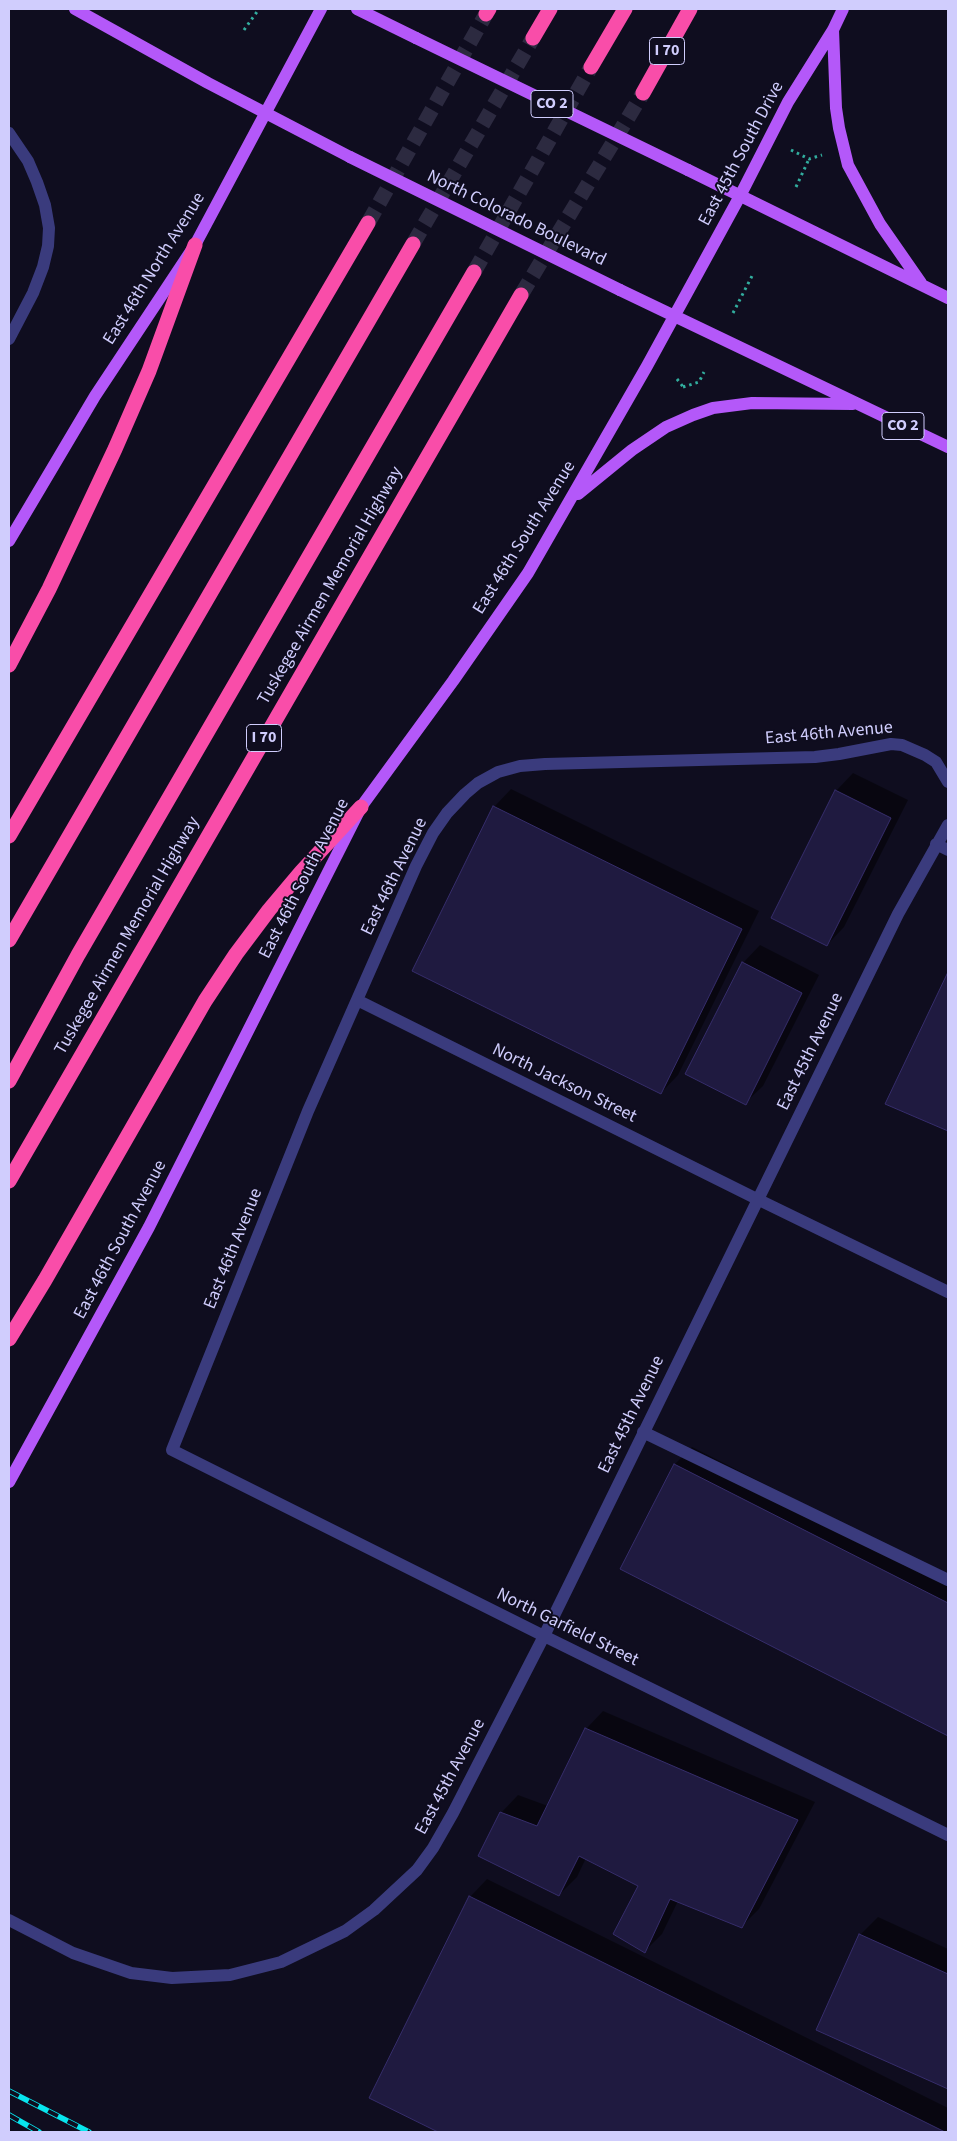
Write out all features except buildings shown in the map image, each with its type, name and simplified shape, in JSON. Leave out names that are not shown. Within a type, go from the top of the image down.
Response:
[{"type":"highway","points":[[532,38],[550,9]]},
{"type":"highway","points":[[591,67],[625,9]]},
{"type":"highway","name":"I 70","points":[[643,93],[690,9]]},
{"type":"highway","points":[[9,836],[368,223]]},
{"type":"highway","points":[[9,940],[413,244]]},
{"type":"highway","points":[[9,665],[49,589],[115,449],[148,371],[195,245]]},
{"type":"highway","points":[[9,1081],[83,947],[474,272]]},
{"type":"highway","name":"Tuskegee Airmen Memorial Highway","points":[[9,1181],[521,295]]},
{"type":"highway","points":[[9,1339],[216,986],[269,910],[361,807]]},
{"type":"main road","name":"North Colorado Boulevard","points":[[76,9],[208,83],[350,157],[674,317],[948,447]]},
{"type":"main road","name":"East 46th North Avenue","points":[[9,541],[95,396],[195,245],[321,9]]},
{"type":"main road","name":"CO 2","points":[[357,9],[948,298]]},
{"type":"main road","name":"East 45th South Drive","points":[[674,317],[740,196],[788,102],[833,30],[843,9]]},
{"type":"main road","points":[[833,30],[838,128],[848,165],[880,224],[922,285]]},
{"type":"main road","name":"East 46th South Avenue","points":[[9,1482],[149,1227],[361,807],[493,625],[528,573],[572,499],[674,317]]},
{"type":"main road","points":[[572,499],[632,450],[666,428],[713,408],[752,403],[858,404]]},
{"type":"street","points":[[9,133],[28,162],[37,182],[45,205],[49,228],[48,246],[43,267],[33,293],[9,339]]},
{"type":"street","name":"East 46th Avenue","points":[[172,1450],[304,1120],[416,866],[433,833],[447,813],[465,794],[478,783],[498,772],[520,766],[814,757],[891,744],[902,745],[936,762],[948,782]]},
{"type":"street","name":"East 45th Avenue","points":[[9,1920],[73,1953],[131,1973],[172,1978],[208,1978],[230,1975],[281,1962],[345,1930],[374,1910],[417,1870],[454,1813],[544,1636],[898,914],[948,825]]},
{"type":"street","points":[[936,844],[948,850]]},
{"type":"street","name":"North Jackson Street","points":[[357,1000],[948,1292]]},
{"type":"street","points":[[643,1432],[948,1580]]},
{"type":"street","name":"North Garfield Street","points":[[172,1450],[948,1835]]},
{"type":"path","points":[[244,30],[258,9]]},
{"type":"path","points":[[791,150],[810,159],[823,155]]},
{"type":"path","points":[[796,186],[810,159]]},
{"type":"path","points":[[734,313],[753,274]]},
{"type":"path","points":[[683,387],[699,382],[704,372]]},
{"type":"path","points":[[677,379],[686,394]]},
{"type":"tunnel","points":[[368,223],[486,14]]},
{"type":"tunnel","points":[[413,244],[533,38]]},
{"type":"tunnel","points":[[474,272],[591,67]]},
{"type":"tunnel","points":[[521,295],[643,93]]},
{"type":"railway","points":[[9,2091],[89,2132]]},
{"type":"railway","points":[[9,2115],[39,2132]]}]
